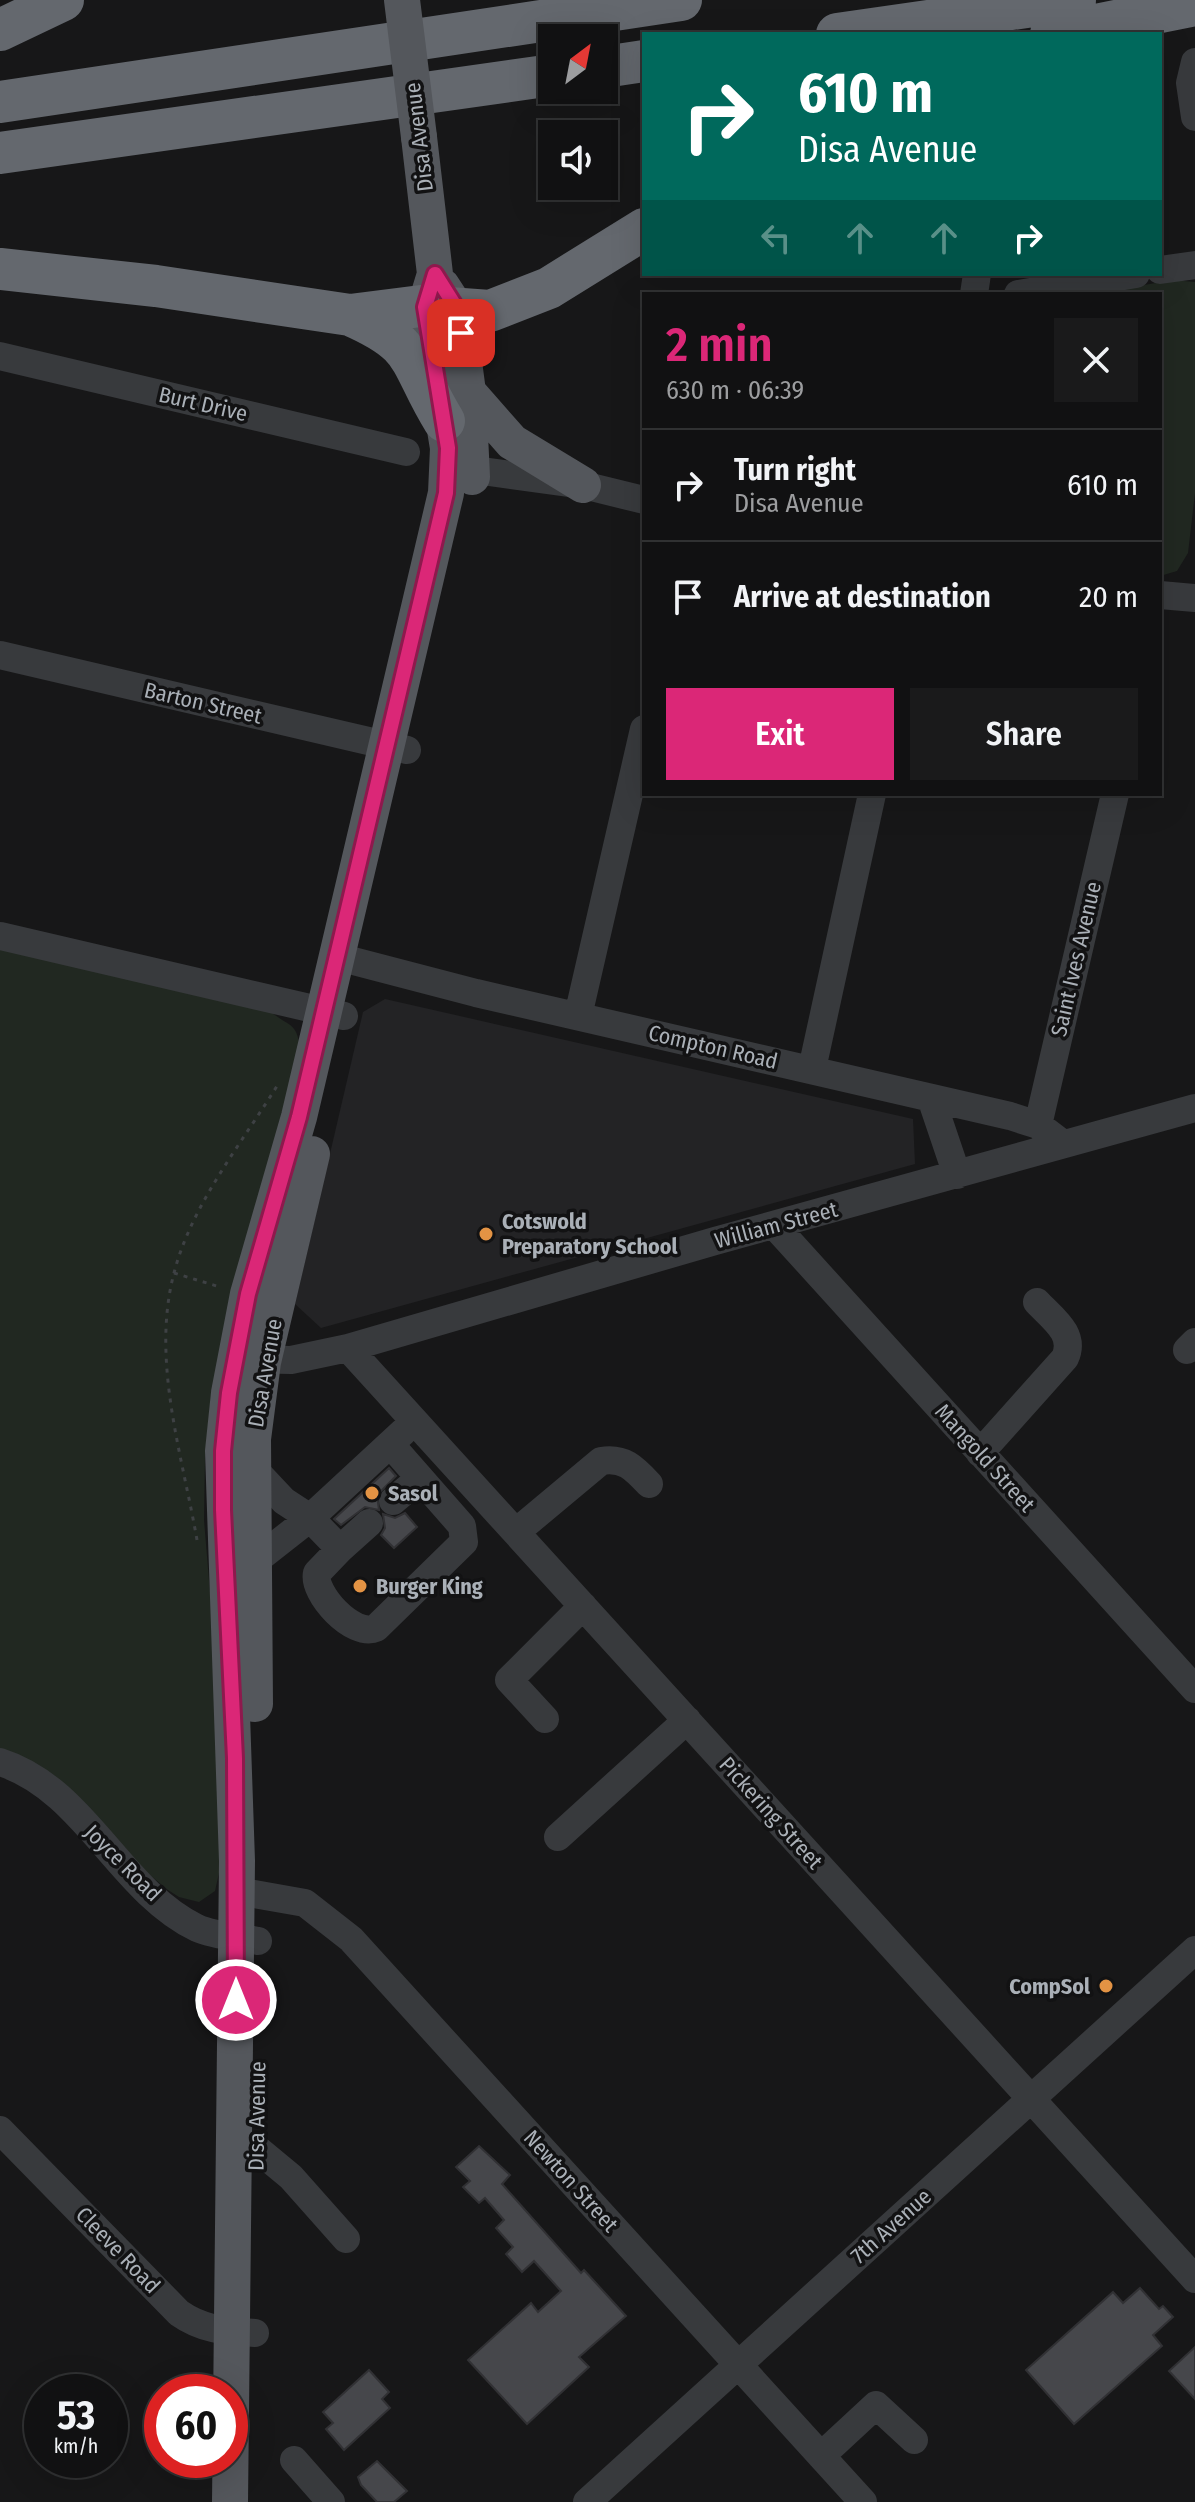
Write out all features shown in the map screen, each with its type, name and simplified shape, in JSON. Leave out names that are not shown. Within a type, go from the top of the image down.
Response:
[{"type":"highway","points":[[0,30],[63,0]]},
{"type":"highway","points":[[0,102],[681,0]]},
{"type":"highway","points":[[851,32],[1075,0]]},
{"type":"highway","points":[[1061,32],[1195,5]]},
{"type":"highway","points":[[618,65],[642,61]]},
{"type":"highway","points":[[0,153],[538,77]]},
{"type":"highway","points":[[350,315],[439,297],[490,311],[513,305],[549,288],[642,230]]},
{"type":"highway","points":[[0,269],[156,286],[350,315],[380,328],[405,348],[456,406]]},
{"type":"main road","name":"Disa Avenue","points":[[248,1892],[223,1451],[249,1359],[347,960],[461,468],[456,406],[439,297],[402,0]]},
{"type":"main road","points":[[456,406],[537,461],[583,485]]},
{"type":"main road","name":"Disa Avenue","points":[[249,1359],[254,1562],[247,1939],[245,2332],[254,2502]]},
{"type":"main road","name":"Disa Avenue","points":[[230,2502],[245,2332],[256,2148],[247,1939]]},
{"type":"street","points":[[1195,62],[1190,83],[1195,117]]},
{"type":"street","points":[[1162,270],[1195,265]]},
{"type":"street","points":[[1030,292],[1124,276]]},
{"type":"street","name":"Burt Drive","points":[[0,356],[406,452]]},
{"type":"street","points":[[461,468],[583,485],[642,500]]},
{"type":"street","points":[[1162,596],[1194,590]]},
{"type":"street","name":"Barton Street","points":[[0,655],[396,748]]},
{"type":"street","points":[[578,1016],[642,738]]},
{"type":"street","points":[[812,1069],[872,796]]},
{"type":"street","name":"Saint Ives Avenue","points":[[1038,1125],[1115,796]]},
{"type":"street","points":[[0,936],[333,1014]]},
{"type":"street","name":"Compton Road","points":[[347,960],[1038,1125],[1063,1144]]},
{"type":"street","points":[[931,1098],[957,1175]]},
{"type":"street","name":"William Street","points":[[249,1359],[348,1348],[1195,1108]]},
{"type":"street","name":"Mangold Street","points":[[775,1226],[1195,1689]]},
{"type":"street","points":[[980,1453],[1065,1358],[1070,1347],[1069,1338],[1037,1302]]},
{"type":"street","name":"Pickering Street","points":[[348,1348],[1195,2279]]},
{"type":"street","points":[[254,1562],[310,1518],[416,1421]]},
{"type":"street","points":[[369,1523],[317,1573],[317,1589],[352,1627],[368,1632],[376,1628],[464,1542],[462,1526],[391,1445]]},
{"type":"street","points":[[516,1532],[601,1461],[616,1458],[631,1465],[649,1484]]},
{"type":"street","points":[[253,1468],[284,1501],[310,1518],[340,1549]]},
{"type":"street","points":[[393,1501],[419,1479]]},
{"type":"street","points":[[545,1719],[509,1680],[583,1606]]},
{"type":"street","points":[[558,1837],[687,1720]]},
{"type":"street","name":"Joyce Road","points":[[0,1762],[22,1770],[46,1785],[151,1893],[182,1919],[202,1930],[247,1939]]},
{"type":"street","name":"Newton Street","points":[[248,1892],[305,1903],[351,1939],[863,2502]]},
{"type":"street","name":"7th Avenue","points":[[587,2502],[1195,1950]]},
{"type":"street","name":"Cleeve Road","points":[[0,2130],[179,2313],[196,2325],[245,2332]]},
{"type":"street","points":[[256,2148],[291,2177],[346,2239]]},
{"type":"street","points":[[821,2456],[876,2405],[914,2440]]},
{"type":"street","points":[[294,2460],[331,2502]]},
{"type":"path","points":[[198,1546],[167,1378],[166,1323],[174,1273],[203,1206],[281,1080]]},
{"type":"path","points":[[174,1273],[214,1285]]},
{"type":"shaded area","points":[[1173,280],[1195,282],[1195,493],[1188,553],[1177,571],[1162,575],[1162,292],[1104,292]]},
{"type":"shaded area","points":[[0,948],[270,1011],[292,1026],[299,1043],[301,1054],[211,1395],[205,1456],[204,1520],[215,1653],[221,1864],[215,1891],[199,1902],[179,1897],[168,1890],[0,1751]]},
{"type":"shaded area","name":"Cotswold Preparatory School","points":[[385,999],[913,1119],[915,1164],[321,1328],[295,1304],[363,1012]]},
{"type":"building","points":[[389,1468],[396,1476],[377,1495],[379,1510],[365,1507],[341,1525],[334,1519]]},
{"type":"building","points":[[405,1513],[417,1527],[394,1548],[381,1535],[385,1528],[383,1514],[395,1518]]},
{"type":"building","points":[[479,2146],[510,2175],[502,2184],[581,2273],[584,2270],[626,2316],[579,2357],[589,2367],[527,2424],[468,2360],[531,2303],[538,2312],[561,2291],[534,2261],[522,2272],[506,2254],[513,2247],[496,2228],[504,2220],[485,2198],[479,2203],[463,2187],[470,2181],[456,2167]]},
{"type":"building","points":[[1140,2288],[1159,2309],[1163,2306],[1173,2317],[1153,2335],[1162,2346],[1074,2424],[1026,2370],[1113,2292],[1123,2303]]},
{"type":"building","points":[[1195,2347],[1195,2399],[1169,2371]]},
{"type":"building","points":[[369,2370],[389,2392],[382,2399],[390,2408],[344,2450],[326,2429],[333,2423],[323,2412]]},
{"type":"building","points":[[377,2461],[407,2491],[394,2502],[377,2502],[361,2485],[358,2477]]},
{"type":"place","name":"Cotswold Preparatory School","points":[[486,1234]]},
{"type":"place","name":"Sasol","points":[[372,1493]]},
{"type":"place","name":"Burger King","points":[[360,1586]]},
{"type":"place","name":"CompSol","points":[[1106,1986]]},
{"type":"route","points":[[236,2000],[235,1758],[223,1510],[223,1451],[229,1393],[248,1294],[299,1117],[446,493],[448,448],[425,307],[435,274],[457,309],[461,333]]}]
